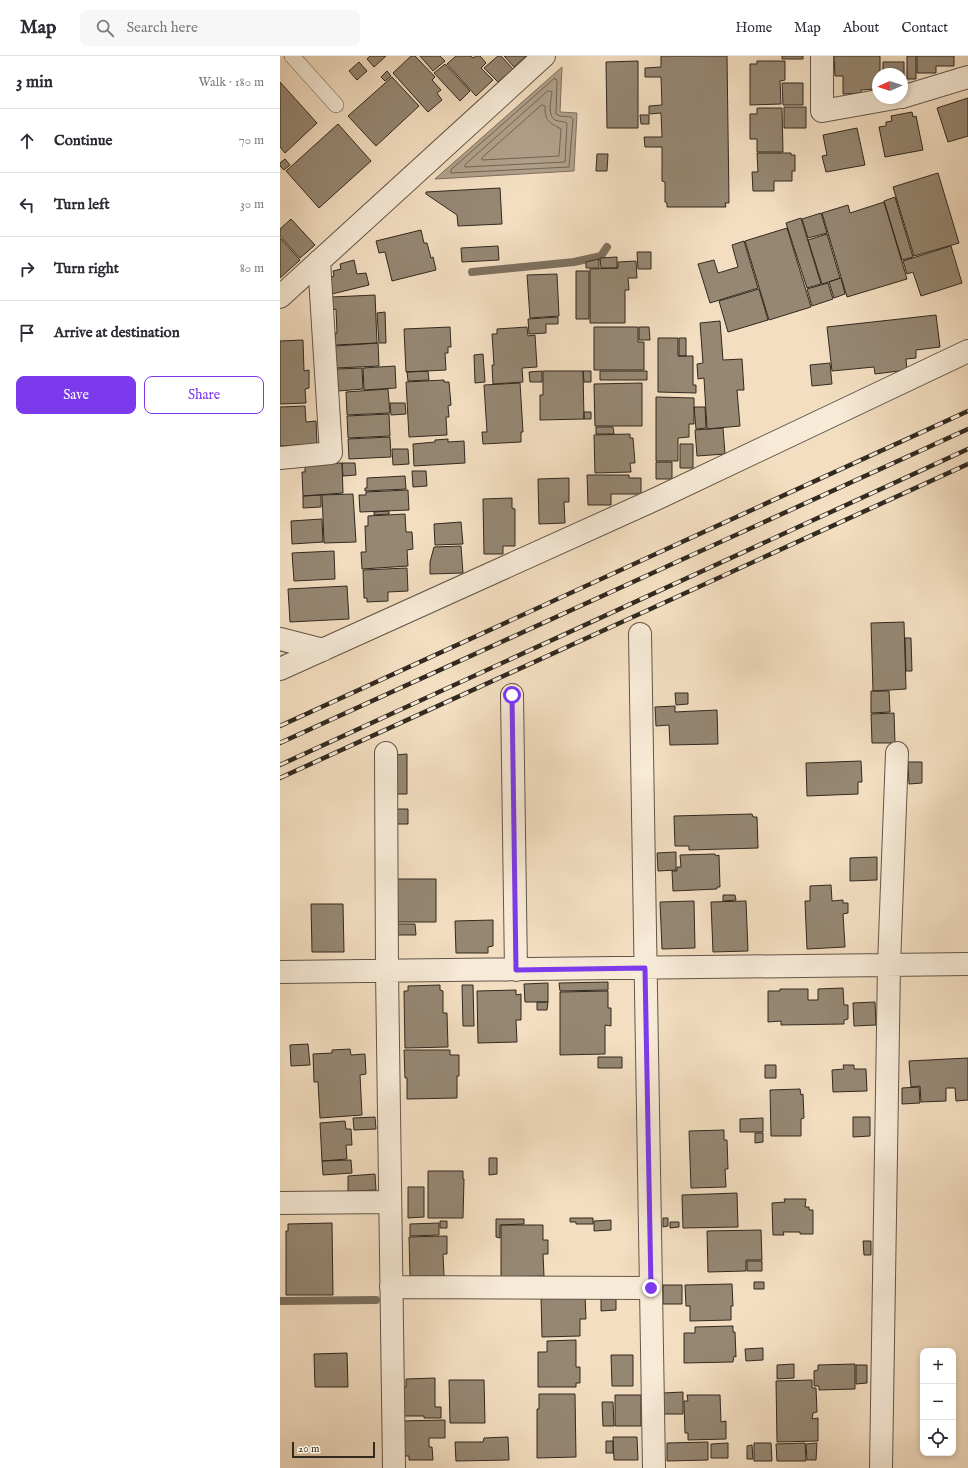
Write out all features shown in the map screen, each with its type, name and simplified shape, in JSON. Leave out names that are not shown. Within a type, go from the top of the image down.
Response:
[{"type":"street","points":[[280,297],[544,56]]},
{"type":"street","points":[[822,56],[822,111],[872,102]]},
{"type":"street","points":[[908,95],[968,77]]},
{"type":"street","points":[[280,458],[331,454],[319,261]]},
{"type":"street","points":[[280,669],[656,499],[968,352]]},
{"type":"street","points":[[640,634],[654,1468]]},
{"type":"street","points":[[280,639],[323,650]]},
{"type":"street","points":[[512,695],[516,970]]},
{"type":"street","points":[[386,753],[387,971],[394,1468]]},
{"type":"street","points":[[881,1468],[889,965],[897,753]]},
{"type":"street","points":[[280,972],[968,964]]},
{"type":"street","points":[[280,1203],[390,1202]]},
{"type":"street","points":[[391,1286],[651,1288]]},
{"type":"lane","points":[[292,56],[336,105]]},
{"type":"water","points":[[562,67],[560,112],[577,113],[574,171],[435,179]]},
{"type":"building","points":[[370,56],[386,56],[374,67],[367,59]]},
{"type":"building","points":[[411,56],[415,56],[435,77],[432,80],[441,90],[437,93],[442,100],[428,112],[393,73]]},
{"type":"building","points":[[420,56],[440,56],[445,61],[433,71]]},
{"type":"building","points":[[456,56],[471,56],[473,58],[480,56],[486,63],[481,68],[493,80],[476,96],[447,64]]},
{"type":"building","points":[[498,56],[501,56],[513,69],[498,82],[484,68]]},
{"type":"building","points":[[504,56],[526,56],[514,67]]},
{"type":"building","points":[[661,56],[727,56],[729,203],[725,203],[726,207],[667,207],[667,203],[665,202],[665,182],[662,181],[662,147],[645,147],[644,137],[662,137],[661,113],[649,114],[649,106],[662,105],[661,77],[645,77],[645,68],[661,67]]},
{"type":"building","points":[[782,56],[803,56],[803,59],[782,59]]},
{"type":"building","points":[[834,56],[880,56],[880,68],[872,68],[872,89],[861,90],[861,93],[843,94],[843,76],[835,76]]},
{"type":"building","points":[[907,56],[916,56],[916,79],[908,79]]},
{"type":"building","points":[[917,56],[954,56],[954,66],[936,66],[936,73],[917,73]]},
{"type":"building","points":[[638,61],[638,128],[607,128],[606,62]]},
{"type":"building","points":[[757,61],[785,61],[785,80],[780,81],[781,104],[750,105],[750,64],[757,64]]},
{"type":"building","points":[[359,62],[367,71],[357,80],[349,71]]},
{"type":"building","points":[[883,62],[904,62],[904,68],[883,68]]},
{"type":"building","points":[[445,64],[470,91],[460,101],[434,73]]},
{"type":"building","points":[[387,71],[391,76],[385,81],[381,77]]},
{"type":"building","points":[[392,77],[419,106],[376,146],[348,116]]},
{"type":"building","points":[[280,82],[317,123],[285,153],[280,147]]},
{"type":"building","points":[[782,83],[803,83],[803,105],[783,105]]},
{"type":"building","points":[[968,98],[968,136],[948,142],[937,108]]},
{"type":"building","points":[[784,107],[806,107],[806,128],[784,128]]},
{"type":"building","points":[[757,108],[782,108],[783,152],[757,152],[757,139],[750,139],[750,114],[757,114]]},
{"type":"building","points":[[912,112],[913,117],[916,116],[923,150],[885,157],[879,127],[886,126],[886,122],[892,121],[891,116]]},
{"type":"building","points":[[640,115],[649,115],[649,124],[641,124]]},
{"type":"building","points":[[338,124],[371,161],[319,208],[286,171]]},
{"type":"building","points":[[857,128],[865,165],[826,172],[822,156],[827,155],[823,135]]},
{"type":"building","points":[[757,153],[791,153],[791,155],[795,155],[795,171],[792,171],[792,181],[774,181],[774,191],[753,191],[752,172],[758,172]]},
{"type":"building","points":[[597,154],[608,154],[607,171],[596,171]]},
{"type":"building","points":[[285,159],[290,165],[284,170],[280,166],[280,163]]},
{"type":"building","points":[[938,173],[959,243],[914,256],[893,187]]},
{"type":"building","points":[[500,188],[502,224],[458,226],[457,215],[426,194],[426,192]]},
{"type":"building","points":[[895,197],[913,257],[902,260],[884,201]]},
{"type":"building","points":[[884,202],[907,279],[847,297],[822,213],[848,205],[850,213]]},
{"type":"building","points":[[821,213],[827,233],[808,238],[802,219]]},
{"type":"building","points":[[801,218],[821,284],[807,288],[786,223]]},
{"type":"building","points":[[291,219],[315,245],[300,258],[280,236],[280,229]]},
{"type":"building","points":[[787,228],[811,307],[769,320],[745,241]]},
{"type":"building","points":[[421,230],[424,243],[427,243],[431,258],[433,257],[436,270],[392,281],[385,252],[379,253],[376,241]]},
{"type":"building","points":[[827,234],[840,278],[822,284],[808,240]]},
{"type":"building","points":[[280,238],[300,260],[280,278]]},
{"type":"building","points":[[744,241],[758,288],[710,303],[698,264],[714,260],[718,273],[738,267],[732,245]]},
{"type":"building","points":[[498,246],[499,260],[462,262],[461,248]]},
{"type":"building","points":[[951,246],[962,283],[921,296],[913,272],[907,274],[903,261]]},
{"type":"building","points":[[637,252],[651,252],[651,269],[638,269]]},
{"type":"building","points":[[617,257],[617,268],[601,268],[600,258]]},
{"type":"building","points":[[599,259],[599,268],[586,268],[586,262]]},
{"type":"building","points":[[354,260],[357,274],[366,273],[369,285],[332,294],[328,278],[334,276],[333,271],[341,269],[340,264]]},
{"type":"building","points":[[636,261],[637,278],[628,278],[629,290],[625,290],[625,323],[590,323],[590,269],[618,268],[618,262]]},
{"type":"building","points":[[576,271],[589,271],[589,319],[576,319]]},
{"type":"building","points":[[557,274],[559,316],[530,318],[527,275]]},
{"type":"building","points":[[841,278],[845,294],[834,298],[829,282]]},
{"type":"building","points":[[828,283],[833,299],[812,306],[807,289]]},
{"type":"building","points":[[759,289],[768,320],[728,332],[719,301]]},
{"type":"building","points":[[375,295],[377,343],[335,345],[335,333],[337,333],[336,309],[332,310],[332,297]]},
{"type":"building","points":[[385,312],[386,343],[379,343],[377,313]]},
{"type":"building","points":[[936,315],[940,347],[916,350],[916,358],[906,359],[907,370],[875,374],[874,367],[832,371],[827,327]]},
{"type":"building","points":[[558,317],[558,324],[546,324],[546,333],[529,334],[528,319]]},
{"type":"building","points":[[720,321],[723,360],[742,359],[744,390],[737,390],[740,426],[707,429],[704,378],[698,379],[697,364],[703,363],[700,323]]},
{"type":"building","points":[[450,327],[451,347],[448,347],[448,353],[445,353],[446,370],[406,372],[404,329]]},
{"type":"building","points":[[527,327],[528,336],[535,335],[537,367],[522,368],[523,382],[493,384],[492,365],[494,365],[492,334],[497,334],[497,329]]},
{"type":"building","points":[[594,327],[638,327],[638,342],[644,342],[644,370],[594,370]]},
{"type":"building","points":[[639,327],[649,327],[650,340],[639,340]]},
{"type":"building","points":[[658,338],[678,338],[678,356],[693,356],[693,385],[696,385],[696,393],[658,392]]},
{"type":"building","points":[[679,338],[686,338],[686,356],[679,356]]},
{"type":"building","points":[[303,340],[304,371],[309,370],[309,388],[305,389],[306,403],[280,404],[280,341]]},
{"type":"building","points":[[378,343],[379,366],[336,368],[335,346]]},
{"type":"building","points":[[483,354],[485,382],[475,383],[474,355]]},
{"type":"building","points":[[830,363],[832,384],[812,386],[810,365]]},
{"type":"building","points":[[395,366],[396,388],[364,390],[363,368]]},
{"type":"building","points":[[362,368],[363,389],[338,391],[337,369]]},
{"type":"building","points":[[428,371],[429,380],[408,381],[407,372]]},
{"type":"building","points":[[542,371],[542,382],[530,382],[529,372]]},
{"type":"building","points":[[543,371],[583,371],[584,419],[540,420],[540,395],[543,395]]},
{"type":"building","points":[[583,371],[591,371],[591,382],[584,382]]},
{"type":"building","points":[[600,371],[647,371],[647,380],[600,380]]},
{"type":"building","points":[[444,380],[444,382],[449,382],[451,405],[448,406],[449,417],[446,417],[447,435],[409,437],[406,382]]},
{"type":"building","points":[[520,383],[523,432],[521,432],[521,442],[483,444],[482,432],[487,432],[484,385]]},
{"type":"building","points":[[642,383],[642,426],[595,426],[594,384]]},
{"type":"building","points":[[388,389],[390,413],[347,415],[346,392]]},
{"type":"building","points":[[656,397],[694,398],[694,424],[689,424],[689,437],[678,438],[678,461],[656,461]]},
{"type":"building","points":[[390,403],[405,403],[406,414],[391,415]]},
{"type":"building","points":[[305,406],[306,422],[316,421],[317,444],[280,446],[280,407]]},
{"type":"building","points":[[694,407],[705,407],[706,428],[696,429]]},
{"type":"building","points":[[584,412],[591,412],[591,419],[584,419]]},
{"type":"building","points":[[389,414],[390,436],[348,438],[347,416]]},
{"type":"building","points":[[596,427],[613,427],[614,434],[596,434]]},
{"type":"building","points":[[723,428],[725,454],[697,456],[695,430]]},
{"type":"building","points":[[630,434],[630,438],[633,438],[635,463],[630,463],[631,472],[595,473],[594,435]]},
{"type":"building","points":[[390,437],[391,457],[349,459],[348,439]]},
{"type":"building","points":[[448,439],[448,442],[464,441],[465,463],[414,466],[413,444]]},
{"type":"building","points":[[680,444],[693,444],[693,468],[680,468]]},
{"type":"building","points":[[392,449],[408,449],[409,464],[393,465]]},
{"type":"building","points":[[656,462],[672,462],[672,479],[656,479]]},
{"type":"building","points":[[342,463],[355,463],[356,475],[343,476]]},
{"type":"building","points":[[342,463],[343,493],[303,496],[302,472],[305,472],[305,465]]},
{"type":"building","points":[[412,471],[426,471],[427,486],[413,487]]},
{"type":"building","points":[[587,475],[629,475],[629,478],[641,478],[641,494],[611,494],[611,505],[588,505]]},
{"type":"building","points":[[405,476],[406,489],[365,491],[365,488],[367,488],[367,478]]},
{"type":"building","points":[[569,478],[569,502],[564,502],[565,523],[539,524],[538,479]]},
{"type":"building","points":[[408,490],[409,510],[360,512],[359,495],[366,495],[366,492]]},
{"type":"building","points":[[353,494],[356,542],[324,543],[322,495]]},
{"type":"building","points":[[321,495],[321,507],[303,508],[303,496]]},
{"type":"building","points":[[512,498],[512,508],[515,509],[515,546],[503,546],[503,554],[484,554],[483,499]]},
{"type":"building","points":[[389,511],[389,514],[374,515],[374,512]]},
{"type":"building","points":[[405,514],[406,532],[412,532],[413,549],[407,550],[408,566],[362,569],[361,552],[366,552],[365,526],[368,526],[368,516]]},
{"type":"building","points":[[322,519],[323,542],[292,544],[291,521]]},
{"type":"building","points":[[461,522],[463,544],[435,545],[434,524]]},
{"type":"building","points":[[461,546],[463,573],[430,574],[430,562],[434,547]]},
{"type":"building","points":[[334,551],[335,579],[294,581],[292,553]]},
{"type":"building","points":[[407,568],[408,591],[388,592],[388,601],[367,602],[367,598],[364,598],[363,570]]},
{"type":"building","points":[[347,586],[349,619],[290,622],[288,589]]},
{"type":"building","points":[[904,622],[906,689],[873,691],[871,623]]},
{"type":"building","points":[[905,638],[911,638],[912,671],[906,671]]},
{"type":"building","points":[[871,691],[889,691],[890,712],[871,713]]},
{"type":"building","points":[[675,693],[688,693],[688,704],[676,705]]},
{"type":"building","points":[[675,706],[675,712],[717,710],[718,744],[670,745],[669,725],[656,726],[655,707]]},
{"type":"building","points":[[894,713],[895,743],[872,743],[871,714]]},
{"type":"building","points":[[407,754],[407,794],[395,794],[395,755]]},
{"type":"building","points":[[861,761],[862,782],[858,782],[858,794],[807,796],[806,763]]},
{"type":"building","points":[[908,762],[922,762],[922,783],[909,784]]},
{"type":"building","points":[[397,809],[408,809],[408,824],[397,824]]},
{"type":"building","points":[[752,814],[753,817],[757,817],[758,848],[689,850],[689,846],[675,846],[674,816]]},
{"type":"building","points":[[676,852],[676,870],[658,871],[657,853]]},
{"type":"building","points":[[715,854],[716,856],[719,855],[720,887],[717,887],[717,889],[673,891],[672,871],[677,871],[677,867],[681,867],[680,855]]},
{"type":"building","points":[[877,857],[877,880],[850,881],[850,858]]},
{"type":"building","points":[[397,879],[436,879],[436,922],[398,922]]},
{"type":"building","points":[[831,885],[832,901],[843,900],[843,903],[848,903],[848,913],[843,914],[845,947],[807,949],[805,901],[810,901],[810,886]]},
{"type":"building","points":[[723,895],[735,895],[736,900],[723,901]]},
{"type":"building","points":[[694,901],[695,948],[662,949],[660,902]]},
{"type":"building","points":[[746,901],[748,951],[713,952],[711,902]]},
{"type":"building","points":[[311,904],[343,904],[344,952],[312,952]]},
{"type":"building","points":[[493,920],[493,946],[488,947],[488,953],[456,953],[455,921]]},
{"type":"building","points":[[398,924],[415,924],[416,935],[398,935]]},
{"type":"building","points":[[608,982],[608,990],[560,991],[559,983]]},
{"type":"building","points":[[548,983],[548,1002],[525,1002],[524,984]]},
{"type":"building","points":[[440,985],[440,990],[443,991],[443,1013],[447,1013],[448,1047],[405,1048],[404,991],[408,991],[408,986]]},
{"type":"building","points":[[462,985],[473,985],[474,1026],[463,1026]]},
{"type":"building","points":[[843,988],[844,1005],[848,1005],[848,1019],[844,1020],[844,1024],[781,1025],[781,1021],[768,1022],[768,991],[780,991],[780,989],[808,989],[808,1000],[818,1000],[818,989]]},
{"type":"building","points":[[516,990],[516,995],[521,994],[521,1020],[516,1020],[517,1042],[478,1043],[477,991]]},
{"type":"building","points":[[608,991],[608,1008],[611,1008],[611,1026],[605,1025],[605,1054],[560,1055],[560,992]]},
{"type":"building","points":[[537,1002],[548,1002],[547,1010],[537,1010]]},
{"type":"building","points":[[875,1002],[876,1025],[854,1026],[853,1003]]},
{"type":"building","points":[[308,1044],[310,1065],[291,1066],[290,1045]]},
{"type":"building","points":[[350,1049],[351,1055],[365,1054],[366,1074],[360,1075],[362,1115],[320,1118],[318,1082],[314,1082],[313,1054],[332,1053],[332,1050]]},
{"type":"building","points":[[404,1050],[450,1050],[450,1055],[459,1055],[457,1098],[407,1099],[407,1078],[405,1078]]},
{"type":"building","points":[[598,1057],[622,1057],[622,1068],[598,1068]]},
{"type":"building","points":[[968,1058],[968,1100],[956,1101],[955,1088],[946,1088],[946,1101],[921,1102],[920,1086],[911,1087],[909,1061]]},
{"type":"building","points":[[765,1065],[776,1065],[776,1078],[765,1078]]},
{"type":"building","points":[[843,1065],[854,1065],[854,1069],[866,1069],[867,1091],[833,1092],[832,1070],[844,1069]]},
{"type":"building","points":[[919,1087],[920,1103],[902,1104],[902,1088]]},
{"type":"building","points":[[800,1089],[801,1095],[803,1094],[804,1118],[801,1119],[801,1136],[771,1136],[770,1090]]},
{"type":"building","points":[[375,1117],[376,1129],[354,1130],[353,1118]]},
{"type":"building","points":[[853,1117],[870,1117],[870,1136],[853,1137]]},
{"type":"building","points":[[763,1118],[763,1132],[740,1132],[740,1119]]},
{"type":"building","points":[[345,1121],[346,1129],[351,1129],[352,1145],[346,1145],[347,1159],[322,1161],[320,1123]]},
{"type":"building","points":[[724,1130],[724,1140],[727,1140],[728,1169],[725,1169],[726,1187],[691,1188],[689,1131]]},
{"type":"building","points":[[755,1133],[763,1133],[763,1142],[755,1143]]},
{"type":"building","points":[[489,1158],[497,1158],[497,1174],[489,1175]]},
{"type":"building","points":[[351,1160],[352,1173],[323,1175],[322,1161]]},
{"type":"building","points":[[428,1171],[463,1171],[463,1218],[428,1218]]},
{"type":"building","points":[[375,1174],[376,1190],[348,1191],[348,1176]]},
{"type":"building","points":[[408,1187],[424,1187],[424,1217],[408,1218]]},
{"type":"building","points":[[737,1193],[738,1227],[683,1228],[682,1195]]},
{"type":"building","points":[[784,1199],[806,1199],[805,1207],[809,1207],[809,1210],[813,1210],[813,1234],[783,1232],[784,1235],[773,1235],[772,1203],[785,1202]]},
{"type":"building","points":[[570,1218],[593,1218],[593,1224],[576,1224],[576,1222],[570,1222]]},
{"type":"building","points":[[663,1218],[668,1218],[668,1226],[663,1227]]},
{"type":"building","points":[[496,1219],[524,1219],[524,1224],[500,1225],[500,1238],[496,1237]]},
{"type":"building","points":[[611,1220],[611,1230],[594,1231],[594,1221]]},
{"type":"building","points":[[440,1221],[447,1221],[447,1228],[440,1228]]},
{"type":"building","points":[[670,1222],[679,1222],[679,1227],[670,1228]]},
{"type":"building","points":[[332,1223],[333,1295],[286,1295],[286,1231],[288,1231],[288,1224]]},
{"type":"building","points":[[439,1223],[439,1235],[410,1236],[410,1224]]},
{"type":"building","points":[[501,1225],[543,1225],[543,1240],[548,1240],[548,1254],[543,1254],[544,1276],[501,1277]]},
{"type":"building","points":[[761,1230],[762,1260],[746,1260],[746,1271],[708,1272],[707,1231]]},
{"type":"building","points":[[447,1236],[447,1254],[443,1254],[444,1276],[410,1276],[409,1237]]},
{"type":"building","points":[[863,1241],[871,1241],[871,1255],[864,1255]]},
{"type":"building","points":[[747,1261],[762,1261],[762,1271],[747,1271]]},
{"type":"building","points":[[754,1282],[764,1282],[764,1289],[754,1289]]},
{"type":"building","points":[[732,1284],[733,1306],[731,1306],[731,1320],[690,1321],[690,1306],[686,1306],[685,1285]]},
{"type":"building","points":[[663,1285],[682,1285],[682,1304],[663,1304]]},
{"type":"building","points":[[585,1296],[586,1319],[580,1319],[580,1336],[542,1337],[541,1297]]},
{"type":"building","points":[[601,1299],[616,1299],[616,1310],[601,1311]]},
{"type":"building","points":[[733,1326],[733,1332],[735,1332],[736,1357],[734,1356],[733,1362],[684,1363],[684,1333],[695,1333],[695,1327]]},
{"type":"building","points":[[576,1340],[576,1367],[580,1367],[580,1383],[576,1383],[576,1387],[538,1387],[538,1352],[547,1352],[547,1341]]},
{"type":"building","points":[[763,1348],[763,1360],[746,1361],[745,1349]]},
{"type":"building","points":[[347,1353],[348,1387],[315,1387],[314,1354]]},
{"type":"building","points":[[611,1355],[633,1355],[633,1386],[612,1386]]},
{"type":"building","points":[[794,1364],[794,1378],[777,1379],[777,1365]]},
{"type":"building","points":[[855,1364],[855,1389],[819,1390],[819,1386],[814,1386],[814,1371],[818,1370],[818,1365]]},
{"type":"building","points":[[856,1365],[867,1365],[867,1383],[856,1384]]},
{"type":"building","points":[[435,1378],[435,1407],[441,1407],[441,1418],[402,1416],[402,1387],[406,1387],[406,1379]]},
{"type":"building","points":[[449,1380],[484,1380],[485,1423],[450,1423]]},
{"type":"building","points":[[812,1380],[812,1388],[816,1388],[817,1412],[813,1413],[812,1419],[818,1418],[818,1441],[777,1442],[776,1381]]},
{"type":"building","points":[[683,1392],[683,1414],[664,1414],[663,1393]]},
{"type":"building","points":[[539,1394],[575,1394],[576,1457],[537,1458],[537,1409],[539,1409]]},
{"type":"building","points":[[615,1395],[641,1395],[641,1426],[615,1426]]},
{"type":"building","points":[[687,1395],[720,1395],[721,1422],[726,1421],[726,1439],[688,1440],[688,1433],[685,1433],[684,1401],[688,1401]]},
{"type":"building","points":[[602,1402],[613,1402],[614,1426],[603,1426]]},
{"type":"building","points":[[445,1420],[445,1438],[429,1438],[429,1447],[432,1447],[433,1460],[409,1460],[409,1456],[402,1456],[402,1421]]},
{"type":"building","points":[[508,1437],[509,1460],[456,1461],[455,1442],[483,1442],[484,1438]]},
{"type":"building","points":[[613,1437],[637,1437],[638,1460],[614,1460]]},
{"type":"building","points":[[606,1441],[613,1441],[613,1453],[606,1453]]},
{"type":"building","points":[[708,1442],[708,1460],[667,1461],[667,1443]]},
{"type":"building","points":[[728,1443],[728,1458],[711,1458],[711,1444]]},
{"type":"building","points":[[754,1443],[771,1443],[772,1461],[754,1461]]},
{"type":"building","points":[[805,1443],[806,1461],[777,1461],[776,1444]]},
{"type":"building","points":[[817,1443],[816,1460],[807,1460],[806,1444]]},
{"type":"building","points":[[752,1445],[753,1459],[747,1459],[747,1446]]},
{"type":"waterway","points":[[472,272],[574,262],[601,256],[607,247]]},
{"type":"waterway","points":[[280,1301],[376,1300]]},
{"type":"railway","points":[[280,726],[968,411]]},
{"type":"railway","points":[[280,743],[968,429]]},
{"type":"railway","points":[[280,765],[968,449]]},
{"type":"railway","points":[[280,778],[968,464]]},
{"type":"route","points":[[512,695],[516,970],[645,968],[651,1288]]}]
